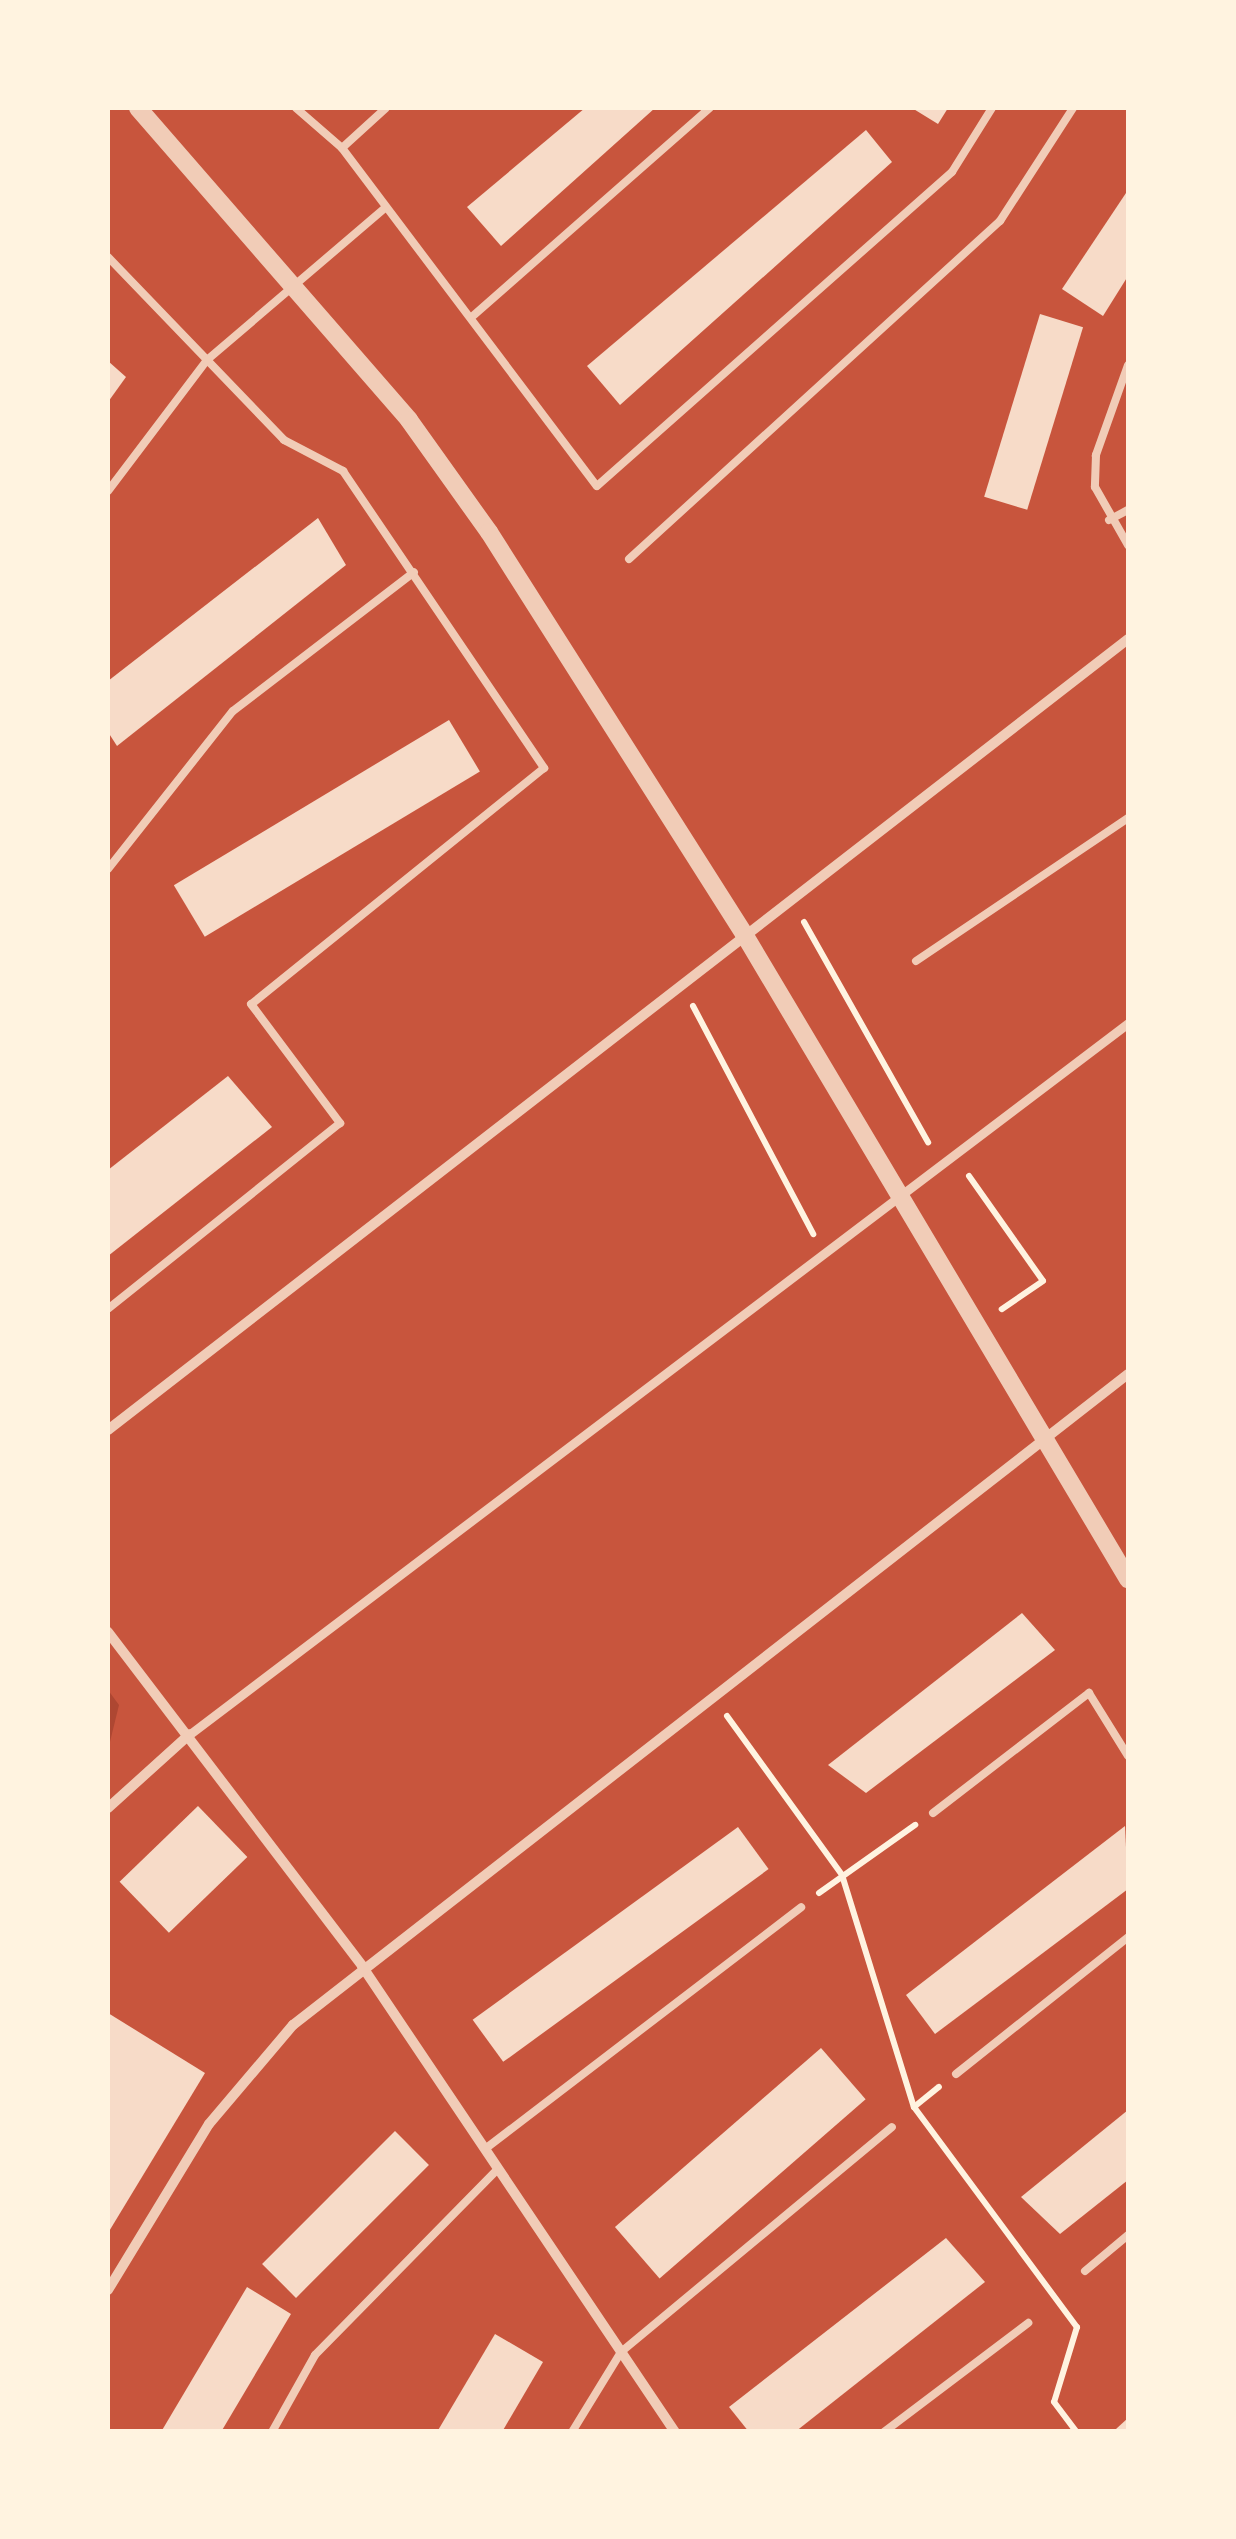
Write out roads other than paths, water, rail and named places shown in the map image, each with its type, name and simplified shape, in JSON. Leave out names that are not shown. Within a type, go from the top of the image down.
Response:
[{"type":"street","points":[[138,108],[292,279],[489,532],[744,934],[1128,1578]]},
{"type":"street","points":[[108,1430],[1128,640]]},
{"type":"street","points":[[108,1808],[190,1734],[1128,1023]]},
{"type":"street","points":[[108,2290],[209,2124],[294,2025],[362,1966],[1128,1374]]},
{"type":"street","points":[[108,1632],[190,1734],[362,1966],[675,2432]]},
{"type":"lane","points":[[296,108],[342,148],[385,208],[474,315],[598,486],[952,172],[992,108]]},
{"type":"lane","points":[[342,148],[386,108]]},
{"type":"lane","points":[[474,315],[710,108]]},
{"type":"lane","points":[[629,559],[1000,220],[1072,108]]},
{"type":"lane","points":[[108,491],[207,360],[292,279],[385,208]]},
{"type":"lane","points":[[108,257],[284,440],[344,471],[544,768],[250,1004],[340,1123],[108,1310]]},
{"type":"lane","points":[[1128,365],[1096,455],[1095,487],[1108,520],[1128,544]]},
{"type":"lane","points":[[1108,520],[1128,510]]},
{"type":"lane","points":[[108,869],[234,712],[414,572]]},
{"type":"lane","points":[[916,961],[1128,818]]},
{"type":"lane","points":[[933,1814],[1089,1693],[1128,1756]]},
{"type":"lane","points":[[485,2149],[801,1907]]},
{"type":"lane","points":[[956,2074],[1128,1937]]},
{"type":"lane","points":[[572,2432],[621,2352],[892,2127]]},
{"type":"lane","points":[[272,2432],[315,2355],[498,2169]]},
{"type":"lane","points":[[1085,2272],[1128,2235]]},
{"type":"lane","points":[[884,2432],[1028,2323]]}]
